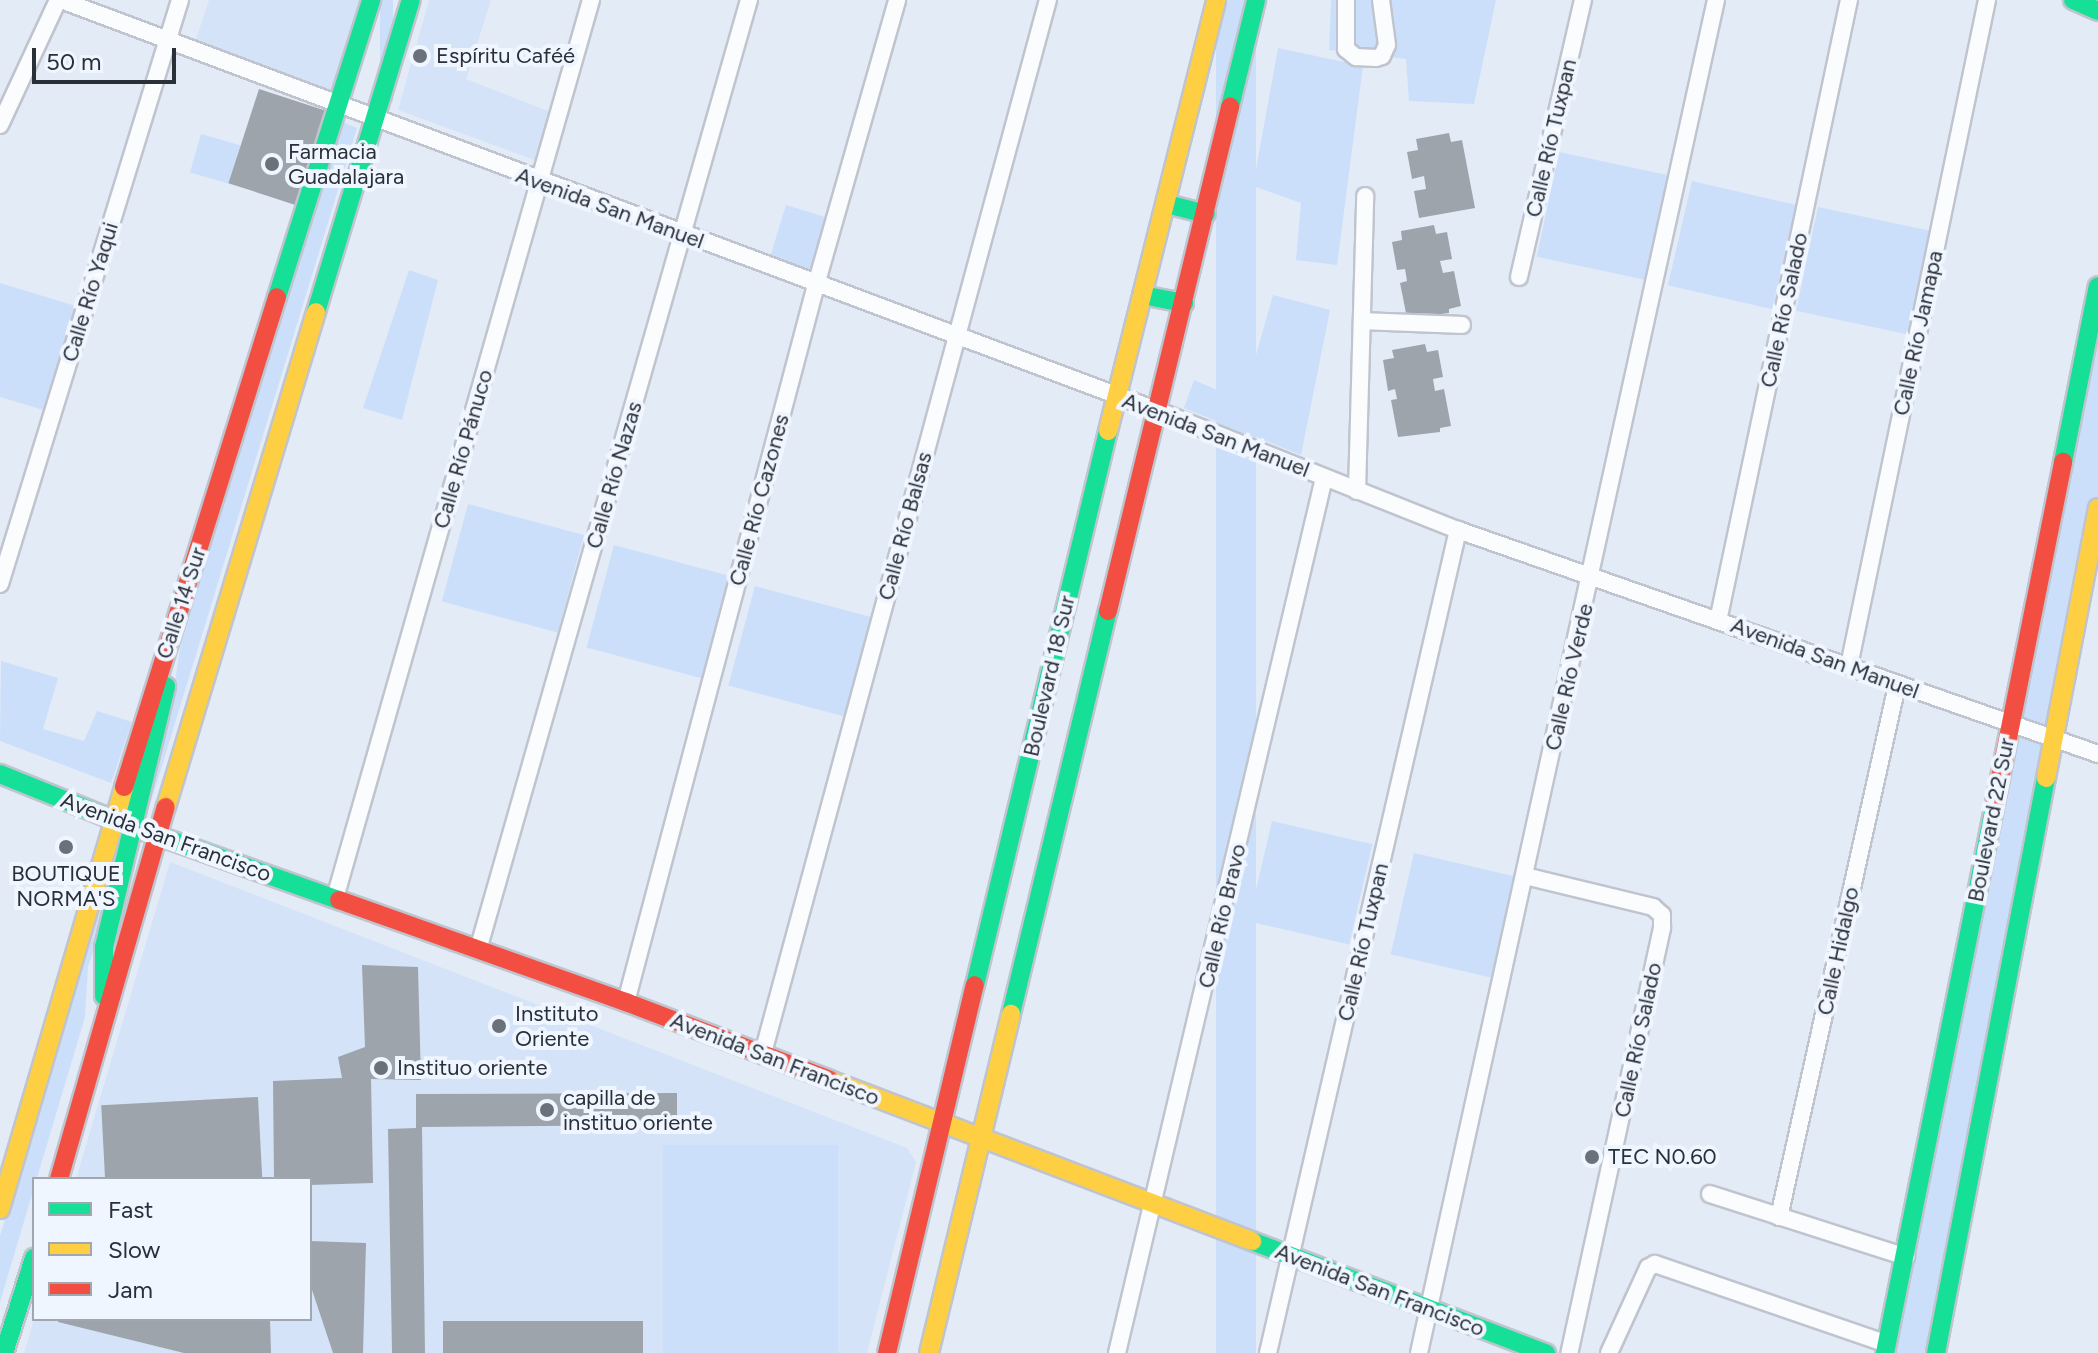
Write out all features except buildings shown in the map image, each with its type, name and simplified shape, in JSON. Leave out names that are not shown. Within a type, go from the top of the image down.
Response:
[{"type":"main road","name":"Calle 14 Sur","points":[[0,1209],[114,820],[371,0]]},
{"type":"main road","name":"Calle 14 Sur","points":[[60,1177],[158,835],[411,0]]},
{"type":"main road","name":"Boulevard 18 Sur","points":[[929,1353],[1206,214],[1216,0]]},
{"type":"main road","name":"Boulevard 18 Sur","points":[[887,1353],[1142,295],[1167,204],[1256,0]]},
{"type":"main road","points":[[2073,0],[2098,11]]},
{"type":"main road","points":[[1167,204],[1206,214]]},
{"type":"main road","name":"Boulevard 22 Sur","points":[[1886,1349],[2098,286]]},
{"type":"main road","points":[[1142,295],[1184,303]]},
{"type":"main road","name":"Boulevard 22 Sur","points":[[1936,1353],[2098,508]]},
{"type":"main road","points":[[106,1010],[104,947],[165,696],[168,645]]},
{"type":"main road","name":"Avenida San Francisco","points":[[0,774],[114,820],[763,1053],[1546,1353]]},
{"type":"main road","points":[[4,1353],[32,1264]]},
{"type":"street","name":"Avenida San Manuel","points":[[59,0],[539,182],[1156,410],[1458,530],[2098,754]]},
{"type":"street","points":[[0,125],[59,0]]},
{"type":"street","name":"Calle Río Yaqui","points":[[0,584],[180,0]]},
{"type":"street","name":"Calle Río Pánuco","points":[[335,898],[591,0]]},
{"type":"street","name":"Calle Río Nazas","points":[[478,950],[749,0]]},
{"type":"street","name":"Calle Río Cazones","points":[[626,1002],[816,285],[897,0]]},
{"type":"street","name":"Calle Río Balsas","points":[[763,1053],[1048,0]]},
{"type":"street","points":[[1346,0],[1346,49],[1356,57],[1376,58],[1382,56],[1387,45],[1381,0]]},
{"type":"street","name":"Calle Río Tuxpan","points":[[1519,277],[1583,0]]},
{"type":"street","name":"Calle Río Verde","points":[[1419,1353],[1716,0]]},
{"type":"street","name":"Calle Río Salado","points":[[1718,621],[1849,0]]},
{"type":"street","name":"Calle Río Jamapa","points":[[1849,666],[1987,0]]},
{"type":"street","points":[[1357,491],[1365,196]]},
{"type":"street","points":[[1362,321],[1462,325]]},
{"type":"street","name":"Calle Río Bravo","points":[[1117,1353],[1324,478]]},
{"type":"street","name":"Calle Río Tuxpan","points":[[1268,1353],[1458,530]]},
{"type":"street","name":"Calle Hidalgo","points":[[1779,1217],[1897,685]]},
{"type":"street","name":"Calle Río Salado","points":[[1525,876],[1653,907],[1662,915],[1662,928],[1569,1353]]},
{"type":"street","points":[[1710,1194],[1906,1257]]},
{"type":"street","points":[[1609,1353],[1648,1268],[1655,1264],[1886,1349]]},
{"type":"shaded area","points":[[209,0],[360,0],[332,94],[192,51]]},
{"type":"shaded area","points":[[380,0],[393,0],[393,102],[380,102]]},
{"type":"shaded area","points":[[429,0],[491,0],[466,79],[553,113],[537,161],[398,110]]},
{"type":"shaded area","points":[[1216,0],[1256,0],[1256,1353],[1216,1353]]},
{"type":"shaded area","points":[[1331,0],[1496,0],[1474,104],[1409,101],[1406,59],[1329,50]]},
{"type":"shaded area","points":[[1278,48],[1363,66],[1337,265],[1296,260],[1301,203],[1253,186]]},
{"type":"shaded area","points":[[342,122],[357,128],[150,805],[144,802],[174,689],[181,642]]},
{"type":"shaded area","points":[[201,134],[240,145],[229,184],[190,172]]},
{"type":"shaded area","points":[[1559,152],[1670,175],[1647,280],[1537,257]]},
{"type":"shaded area","points":[[1692,181],[1796,205],[1772,309],[1668,285]]},
{"type":"shaded area","points":[[786,205],[836,220],[818,277],[769,261]]},
{"type":"shaded area","points":[[1818,207],[1932,231],[1910,335],[1796,311]]},
{"type":"shaded area","points":[[409,270],[438,280],[402,420],[363,408]]},
{"type":"shaded area","points":[[0,283],[79,307],[47,411],[0,397]]},
{"type":"shaded area","points":[[2098,286],[2098,508],[1936,1353],[1887,1353]]},
{"type":"shaded area","points":[[1273,295],[1330,310],[1301,455],[1184,408],[1194,380],[1243,401]]},
{"type":"shaded area","points":[[468,504],[584,535],[558,633],[442,602]]},
{"type":"shaded area","points":[[614,545],[730,576],[702,678],[587,647]]},
{"type":"shaded area","points":[[755,586],[871,617],[844,717],[728,685]]},
{"type":"shaded area","points":[[1,661],[58,678],[43,729],[84,741],[97,711],[132,722],[111,783],[0,741]]},
{"type":"shaded area","points":[[1272,821],[1372,844],[1349,945],[1249,921]]},
{"type":"shaded area","points":[[118,848],[126,850],[88,967],[85,1017],[37,1177],[32,1177],[32,1195],[0,1302],[0,1236]]},
{"type":"shaded area","points":[[1414,853],[1515,876],[1492,978],[1391,954]]},
{"type":"shaded area","points":[[170,862],[907,1148],[916,1162],[867,1353],[24,1353],[33,1321],[312,1321],[312,1177],[77,1177]]},
{"type":"shaded area","points":[[663,1145],[838,1145],[838,1353],[663,1353]]},
{"type":"traffic: fast","points":[[277,297],[371,0]]},
{"type":"traffic: fast","points":[[316,312],[411,0]]},
{"type":"traffic: fast","points":[[1230,107],[1256,0]]},
{"type":"traffic: fast","points":[[2073,0],[2098,11]]},
{"type":"traffic: fast","points":[[1167,204],[1206,214]]},
{"type":"traffic: fast","points":[[2063,462],[2098,286]]},
{"type":"traffic: fast","points":[[1142,295],[1184,303]]},
{"type":"traffic: fast","points":[[975,985],[1108,431]]},
{"type":"traffic: fast","points":[[1011,1014],[1108,611]]},
{"type":"traffic: fast","points":[[104,996],[104,947],[166,686]]},
{"type":"traffic: fast","points":[[0,774],[114,820],[339,900]]},
{"type":"traffic: fast","points":[[1936,1353],[2046,778]]},
{"type":"traffic: fast","points":[[1885,1353],[1995,803]]},
{"type":"traffic: fast","points":[[1252,1241],[1546,1353]]},
{"type":"traffic: fast","points":[[4,1353],[32,1264]]},
{"type":"traffic: slow","points":[[1108,431],[1216,0]]},
{"type":"traffic: slow","points":[[166,807],[316,312]]},
{"type":"traffic: slow","points":[[2046,778],[2098,508]]},
{"type":"traffic: slow","points":[[0,1209],[124,787]]},
{"type":"traffic: slow","points":[[929,1353],[1011,1014]]},
{"type":"traffic: slow","points":[[830,1080],[1252,1241]]},
{"type":"traffic: jam","points":[[1108,611],[1230,107]]},
{"type":"traffic: jam","points":[[124,787],[277,297]]},
{"type":"traffic: jam","points":[[1995,803],[2063,462]]},
{"type":"traffic: jam","points":[[60,1177],[166,807]]},
{"type":"traffic: jam","points":[[339,900],[626,1002],[830,1080]]},
{"type":"traffic: jam","points":[[887,1353],[975,985]]},
{"type":"place","name":"Espíritu Caféé","points":[[420,56]]},
{"type":"place","name":"Farmacia Guadalajara","points":[[272,164]]},
{"type":"place","name":"BOUTIQUE NORMA'S","points":[[66,847]]},
{"type":"place","name":"Instituto Oriente","points":[[499,1026]]},
{"type":"place","name":"Instituo oriente","points":[[381,1068]]},
{"type":"place","name":"capilla de instituo oriente","points":[[547,1110]]},
{"type":"place","name":"TEC N0.60","points":[[1592,1157]]}]
